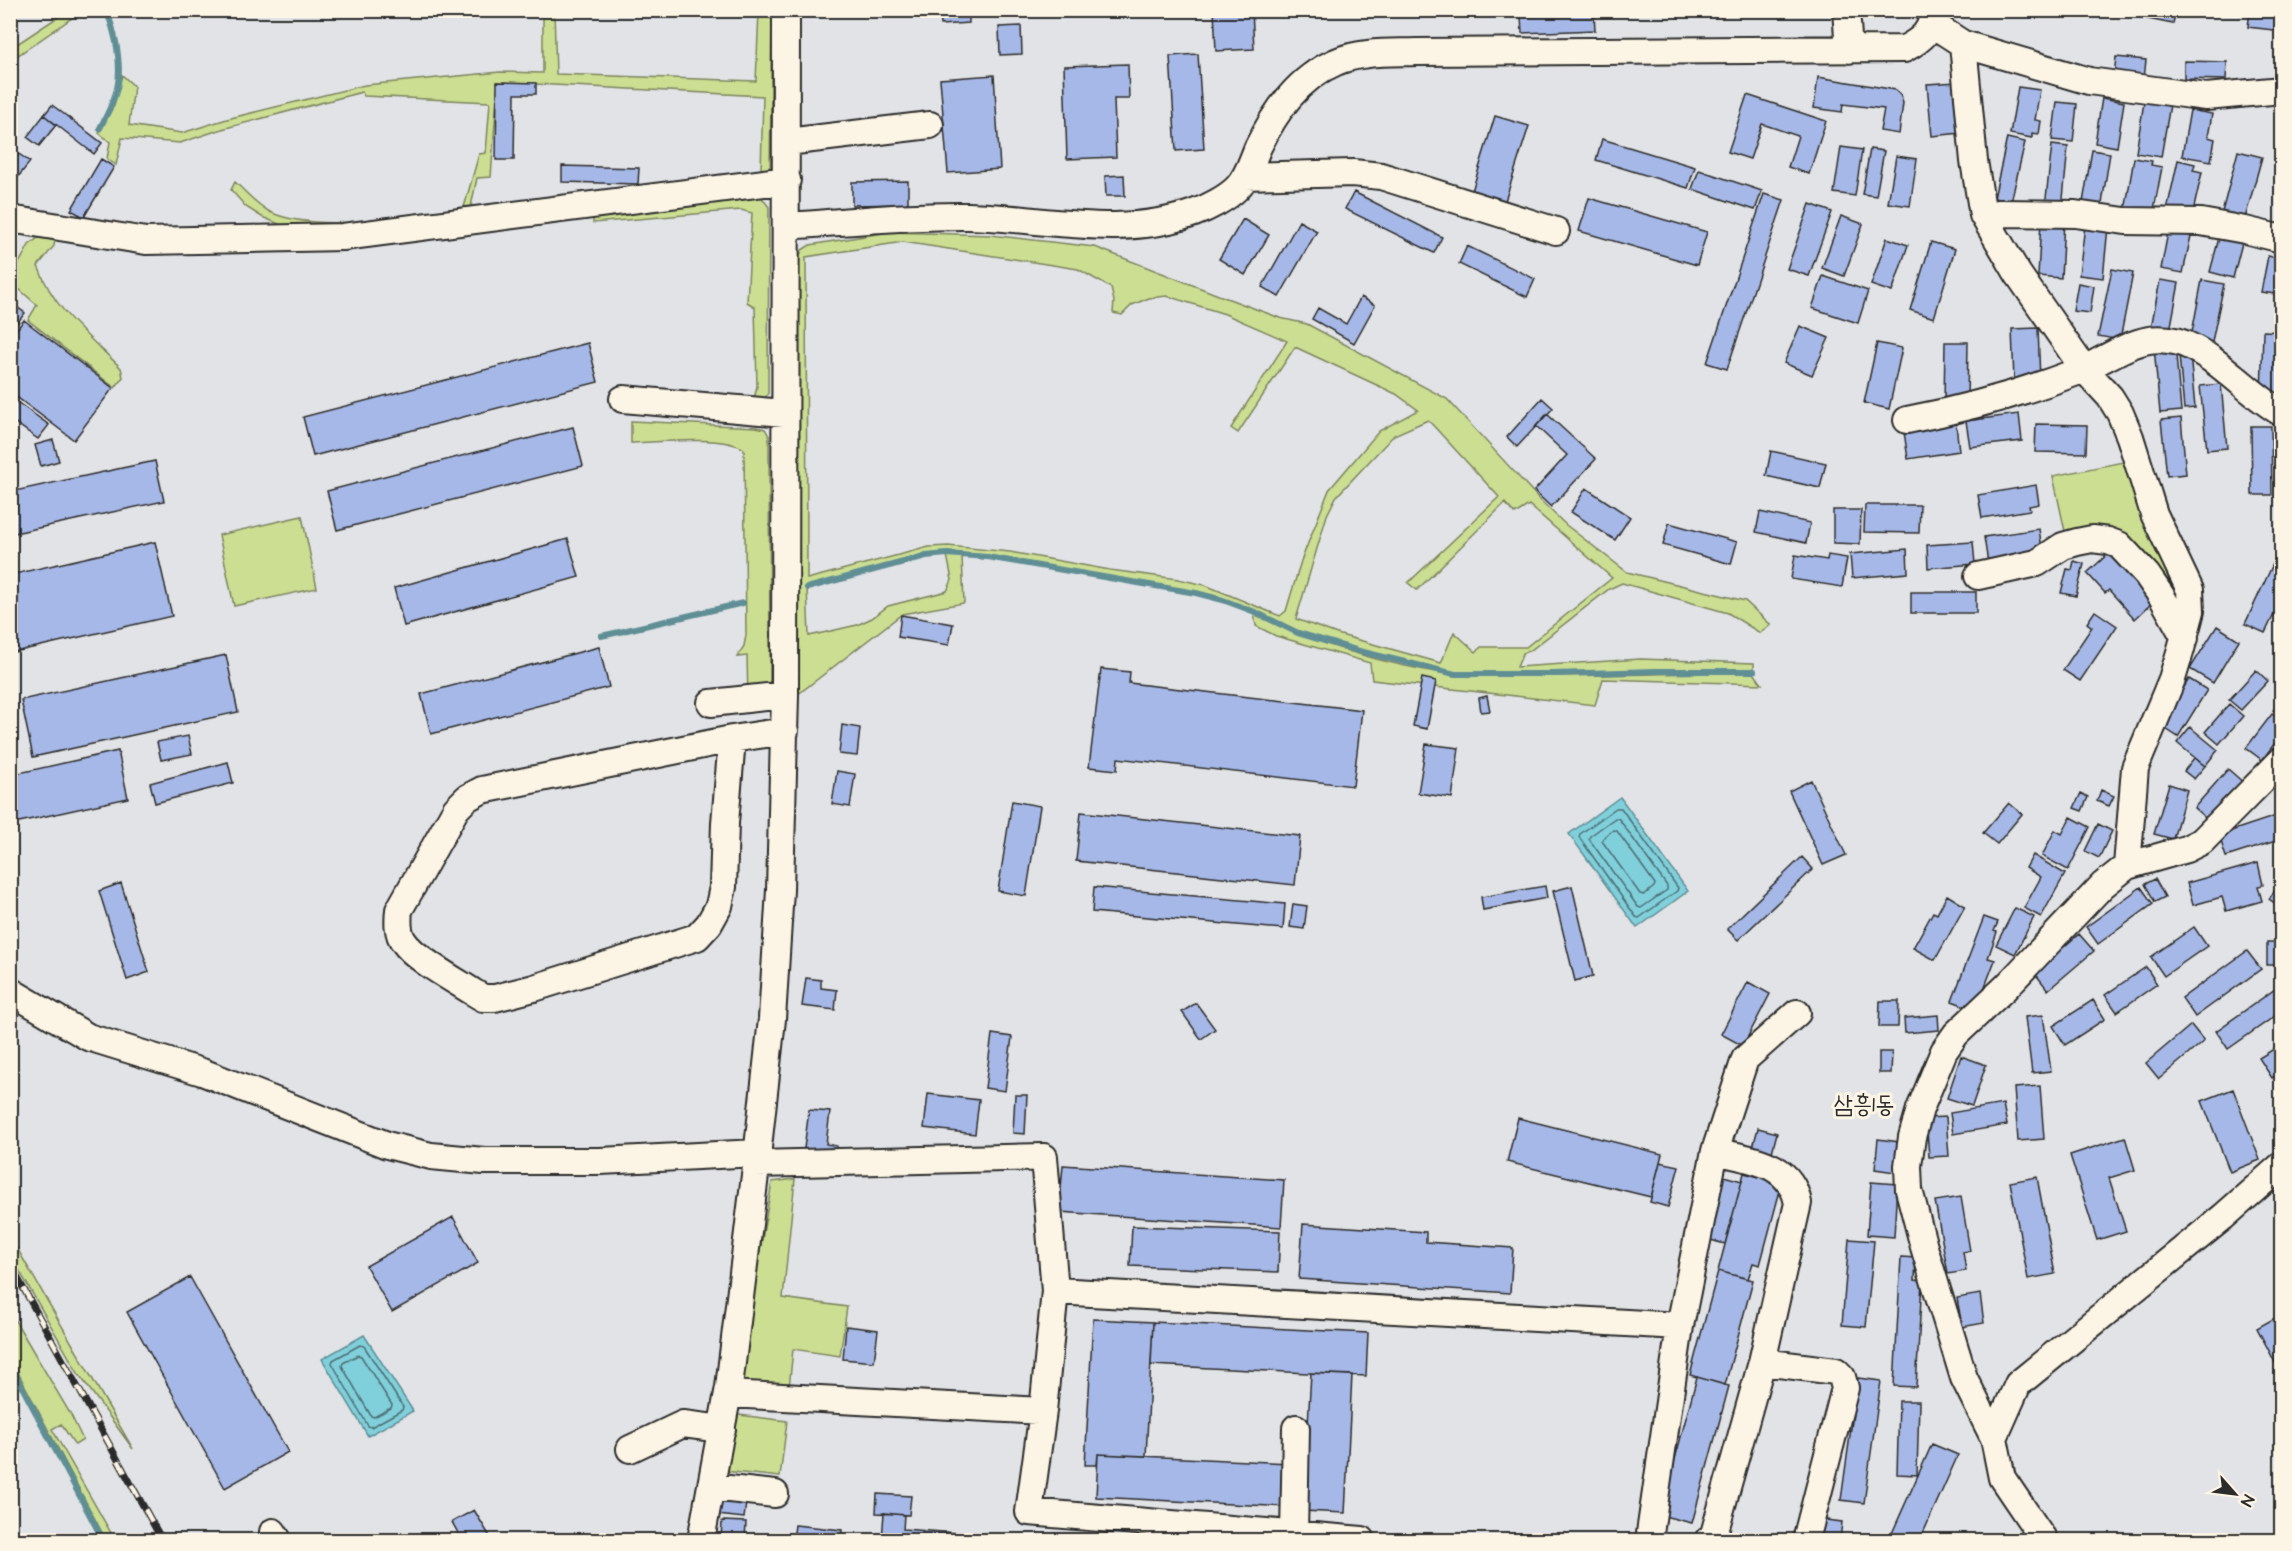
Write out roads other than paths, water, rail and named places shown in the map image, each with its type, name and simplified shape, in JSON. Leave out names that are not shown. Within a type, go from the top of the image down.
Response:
[{"type":"street","points":[[701,1540],[728,1394],[772,1019],[780,890],[785,731],[786,10]]},
{"type":"street","points":[[1846,10],[1849,50]]},
{"type":"street","points":[[787,226],[881,219],[969,216],[1095,226],[1128,226],[1167,222],[1197,212],[1237,188],[1246,176],[1267,130],[1301,84],[1336,61],[1356,56],[1417,52],[1904,49],[1921,41],[1933,17],[1963,44],[2089,81],[2206,97],[2282,90]]},
{"type":"street","points":[[1963,44],[1974,161],[1983,215],[2018,274],[2084,369],[2110,397],[2120,413],[2130,437],[2154,514],[2190,590],[2191,611],[2172,679],[2135,768],[2127,866]]},
{"type":"street","points":[[787,142],[930,125]]},
{"type":"street","points":[[1246,176],[1332,173],[1381,176],[1556,231]]},
{"type":"street","points":[[10,219],[146,241],[343,237],[787,180]]},
{"type":"street","points":[[1983,215],[2075,214],[2125,221],[2201,222],[2282,239]]},
{"type":"street","points":[[1907,420],[2004,398],[2084,369],[2134,344],[2151,339],[2185,344],[2227,370],[2257,398],[2282,413]]},
{"type":"street","points":[[623,399],[784,412]]},
{"type":"street","points":[[1978,576],[2037,563],[2063,546],[2077,542],[2092,539],[2108,541],[2119,545],[2147,575],[2184,638]]},
{"type":"street","points":[[711,703],[785,694]]},
{"type":"street","points":[[732,739],[725,823],[723,887],[719,906],[709,924],[697,937],[495,998],[483,998],[473,992],[413,953],[402,941],[398,926],[399,910],[456,809],[467,798],[482,790],[732,739],[785,731]]},
{"type":"street","points":[[2044,1540],[2002,1478],[1994,1438],[1964,1378],[1923,1247],[1909,1190],[1908,1166],[1912,1137],[1920,1109],[1944,1051],[1956,1034],[2006,987],[2103,885],[2127,866],[2186,849],[2202,841],[2282,760]]},
{"type":"street","points":[[10,991],[88,1037],[202,1072],[387,1145],[431,1156],[484,1161],[1044,1157],[1055,1292],[1043,1411],[1029,1512],[1362,1540]]},
{"type":"street","points":[[1649,1540],[1680,1326],[1715,1151],[1745,1059],[1797,1012]]},
{"type":"street","points":[[1709,1540],[1714,1534],[1762,1362],[1798,1203],[1796,1190],[1782,1172],[1770,1166],[1715,1151]]},
{"type":"street","points":[[1994,1438],[2018,1384],[2223,1217],[2282,1165]]},
{"type":"street","points":[[1055,1292],[1680,1326]]},
{"type":"street","points":[[1762,1362],[1836,1371],[1842,1377],[1845,1388],[1806,1540]]},
{"type":"street","points":[[728,1394],[1043,1411]]},
{"type":"street","points":[[630,1449],[683,1424],[722,1429]]},
{"type":"street","points":[[1294,1535],[1296,1428]]},
{"type":"street","points":[[711,1487],[775,1494]]},
{"type":"water","points":[[1620,797],[1688,891],[1637,928],[1569,834]]},
{"type":"water","points":[[364,1335],[413,1411],[368,1436],[322,1359]]},
{"type":"waterway","points":[[100,128],[115,96],[119,77],[116,42],[105,10]]},
{"type":"waterway","points":[[807,588],[926,556],[947,554],[987,557],[1196,593],[1255,612],[1298,633],[1359,651],[1455,674],[1754,671]]},
{"type":"waterway","points":[[627,630],[743,603]]},
{"type":"waterway","points":[[601,636],[624,631]]},
{"type":"waterway","points":[[10,1364],[103,1540]]},
{"type":"railway","points":[[10,1264],[162,1540]]},
{"type":"district","name":"삼흥1동","points":[[1864,1104]]}]
